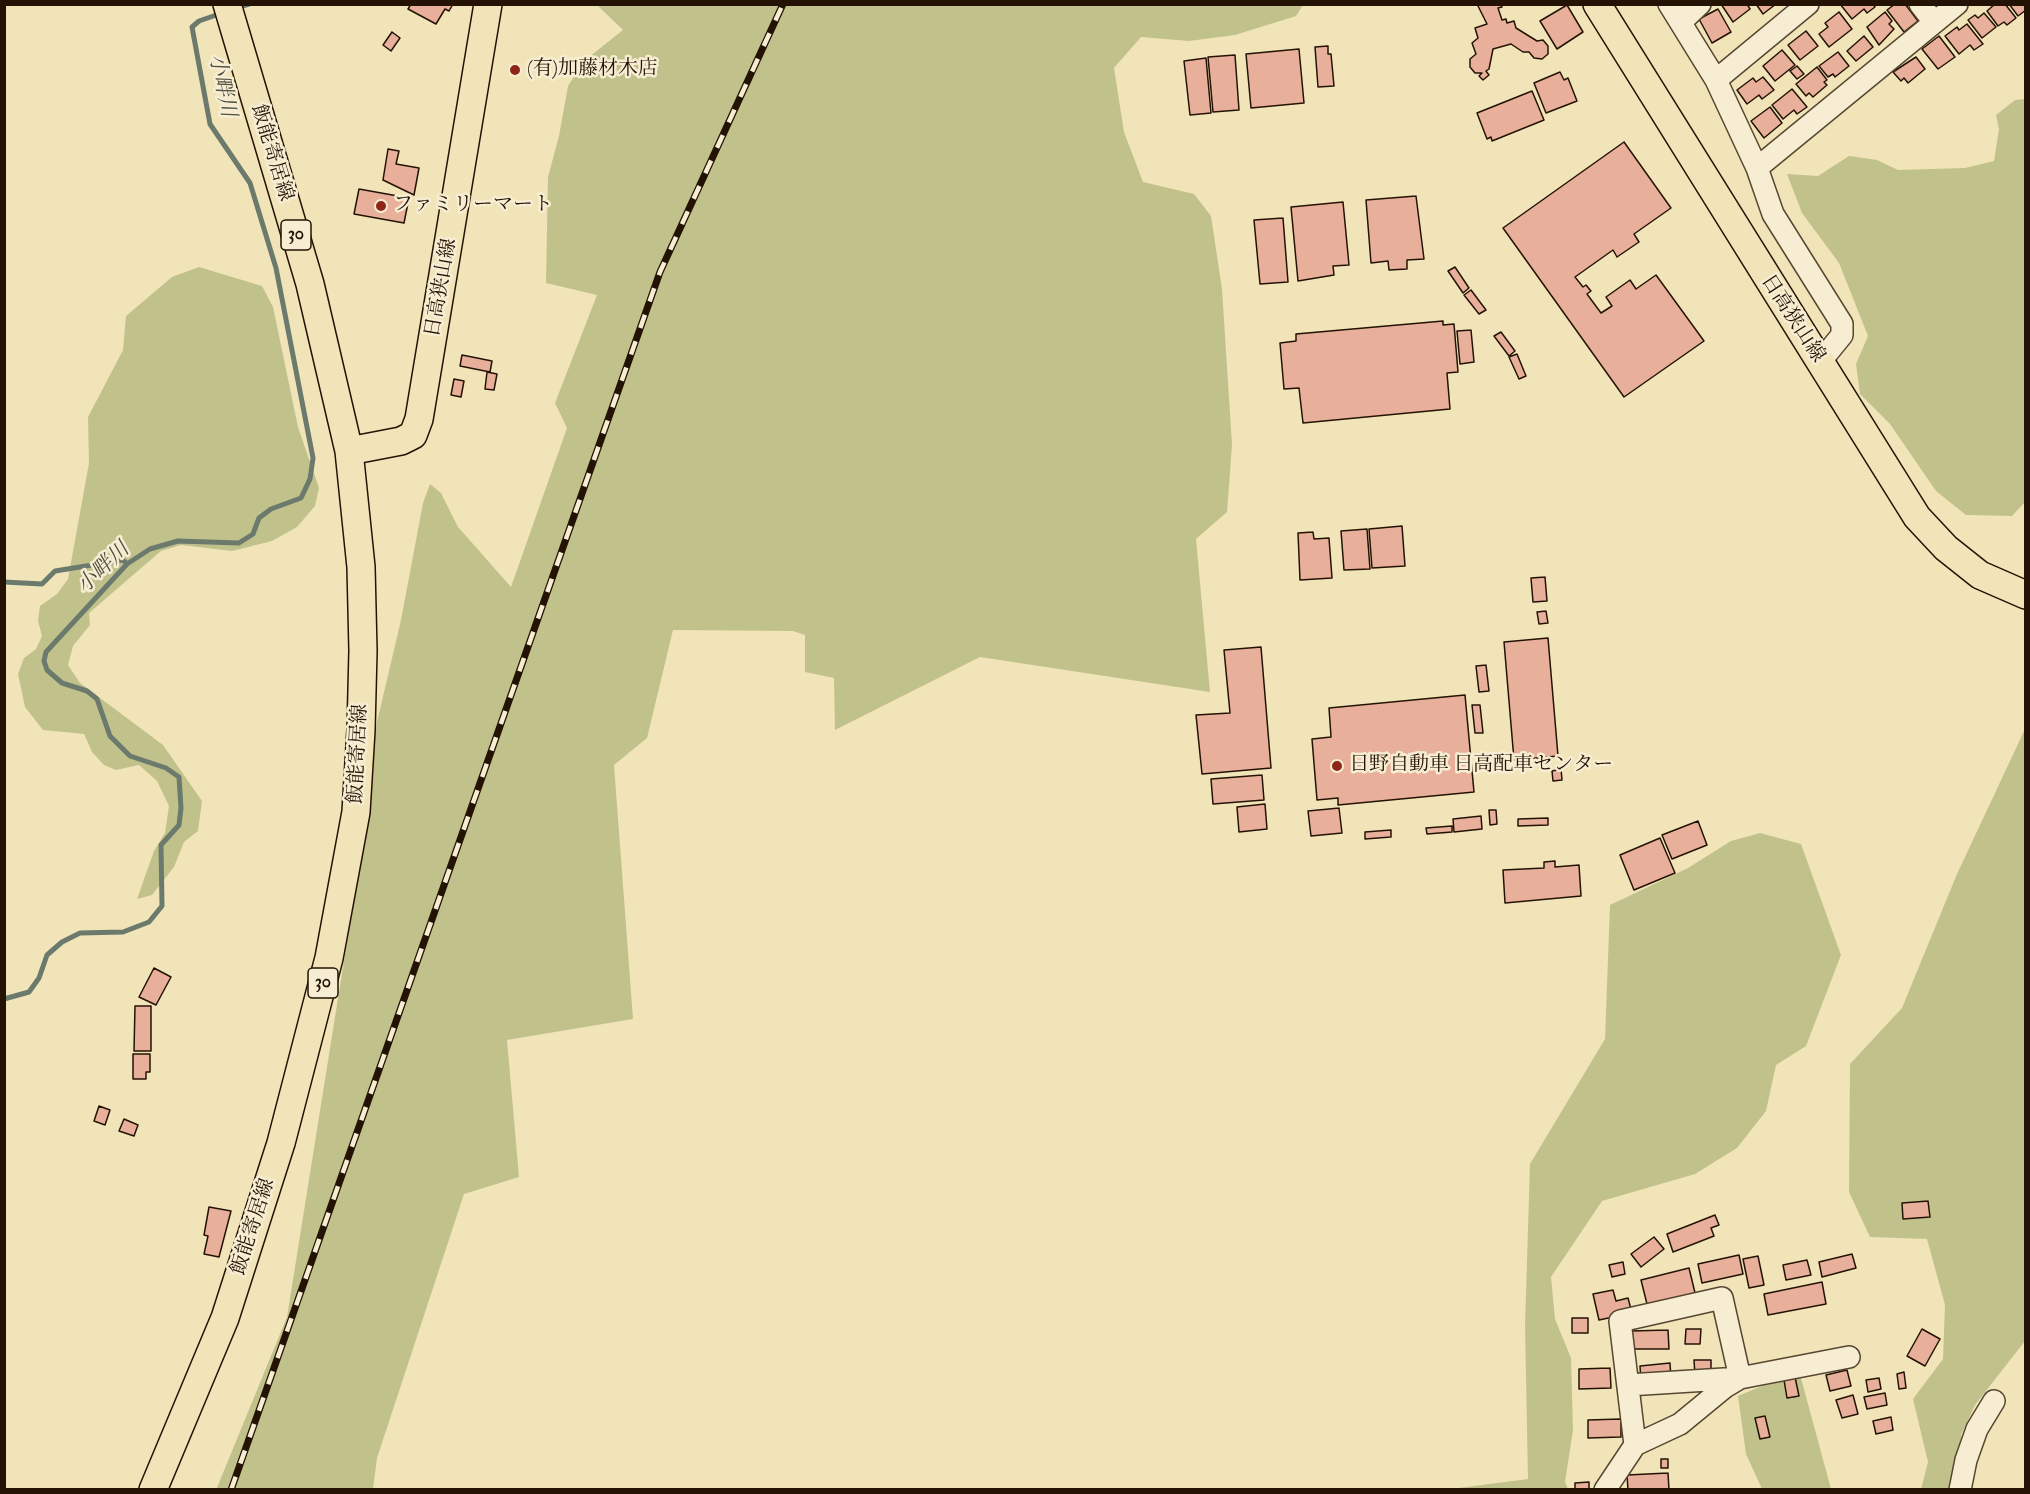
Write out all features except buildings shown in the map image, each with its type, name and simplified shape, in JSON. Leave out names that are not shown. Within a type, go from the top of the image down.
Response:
[{"type":"main road","name":"日高狭山線","points":[[349,451],[407,438],[413,435],[419,419],[488,4]]},
{"type":"main road","name":"日高狭山線","points":[[1597,4],[1917,517],[1946,548],[1980,576],[2025,595]]},
{"type":"main road","name":"飯能寄居線","points":[[153,1490],[225,1318],[281,1143],[330,958],[356,812],[361,730],[363,651],[361,567],[349,451],[310,284],[229,13]]},
{"type":"street","points":[[1669,4],[1716,80],[1757,168],[1773,214],[1842,324],[1842,335],[1820,362]]},
{"type":"street","points":[[1681,22],[1700,4]]},
{"type":"street","points":[[1716,80],[1808,4]]},
{"type":"street","points":[[1920,4],[1934,22]]},
{"type":"street","points":[[1757,168],[1957,4]]},
{"type":"street","points":[[1635,1445],[1620,1321],[1722,1298],[1740,1378]]},
{"type":"street","points":[[1628,1385],[1740,1378],[1849,1357]]},
{"type":"street","points":[[1605,1490],[1635,1445],[1680,1424],[1725,1387],[1740,1378]]},
{"type":"street","points":[[1684,1380],[1689,1417]]},
{"type":"street","points":[[1960,1490],[1966,1460],[1977,1430],[1994,1401]]},
{"type":"green space","points":[[597,5],[1303,5],[1296,16],[1235,35],[1189,41],[1141,37],[1114,68],[1124,132],[1143,182],[1194,194],[1211,216],[1222,289],[1232,445],[1227,512],[1196,539],[1210,692],[980,657],[835,730],[834,678],[805,672],[805,635],[793,631],[673,630],[647,738],[614,765],[633,1019],[507,1040],[519,1177],[464,1194],[377,1458],[373,1489],[216,1490],[287,1317],[356,886],[377,722],[401,620],[423,503],[430,484],[441,493],[458,527],[511,587],[567,428],[555,403],[597,295],[546,283],[548,177],[559,136],[568,86],[584,61],[623,30]]},
{"type":"green space","points":[[2025,99],[2025,502],[2012,516],[1966,515],[1936,491],[1890,424],[1860,394],[1856,364],[1868,336],[1839,263],[1802,213],[1787,174],[1818,176],[1849,156],[1877,160],[1898,170],[1965,168],[1994,161],[1999,129],[1996,115],[2015,100]]},
{"type":"green space","points":[[199,267],[262,286],[273,307],[298,427],[319,488],[315,506],[297,527],[272,541],[232,551],[181,545],[161,551],[89,613],[90,625],[73,646],[68,665],[80,683],[163,745],[202,801],[198,831],[184,842],[174,867],[152,895],[137,899],[154,851],[165,833],[169,806],[157,781],[139,765],[116,770],[104,765],[92,752],[84,734],[43,730],[25,707],[18,674],[24,658],[36,649],[42,636],[38,621],[40,606],[57,594],[68,579],[89,463],[88,417],[123,350],[126,316],[172,277]]},
{"type":"green space","points":[[2025,729],[2025,1341],[1975,1405],[1961,1435],[1959,1489],[1921,1489],[1928,1462],[1913,1399],[1943,1359],[1945,1305],[1927,1239],[1870,1237],[1849,1192],[1850,1064],[1902,1008],[1957,874]]},
{"type":"green space","points":[[1760,833],[1801,844],[1841,955],[1806,1046],[1776,1065],[1766,1111],[1737,1148],[1695,1174],[1602,1201],[1551,1277],[1555,1319],[1571,1358],[1573,1430],[1565,1482],[1568,1489],[1451,1489],[1528,1479],[1525,1326],[1530,1164],[1605,1039],[1610,905],[1688,868],[1731,841]]},
{"type":"green space","points":[[1801,1378],[1831,1489],[1762,1489],[1746,1454],[1738,1396],[1762,1386]]},
{"type":"waterway","name":"小畔川","points":[[236,8],[249,4]]},
{"type":"waterway","name":"小畔川","points":[[4,999],[29,992],[39,978],[47,955],[62,942],[80,933],[123,932],[149,922],[162,906],[161,845],[179,825],[181,808],[179,777],[166,768],[130,756],[110,736],[97,699],[87,691],[62,683],[47,670],[44,661],[46,652],[127,564],[150,549],[178,541],[239,543],[253,534],[259,518],[271,509],[301,498],[310,479],[313,458],[276,268],[250,183],[210,124],[192,27],[199,21],[222,13]]},
{"type":"waterway","points":[[4,582],[42,584],[55,571],[123,560],[127,564]]},
{"type":"railway","points":[[231,1490],[660,272],[783,4]]},
{"type":"place","name":"(有)加藤材木店","points":[[515,70]]},
{"type":"place","name":"ファミリーマート","points":[[381,206]]},
{"type":"place","name":"日野自動車 日高配車センター","points":[[1337,766]]}]
